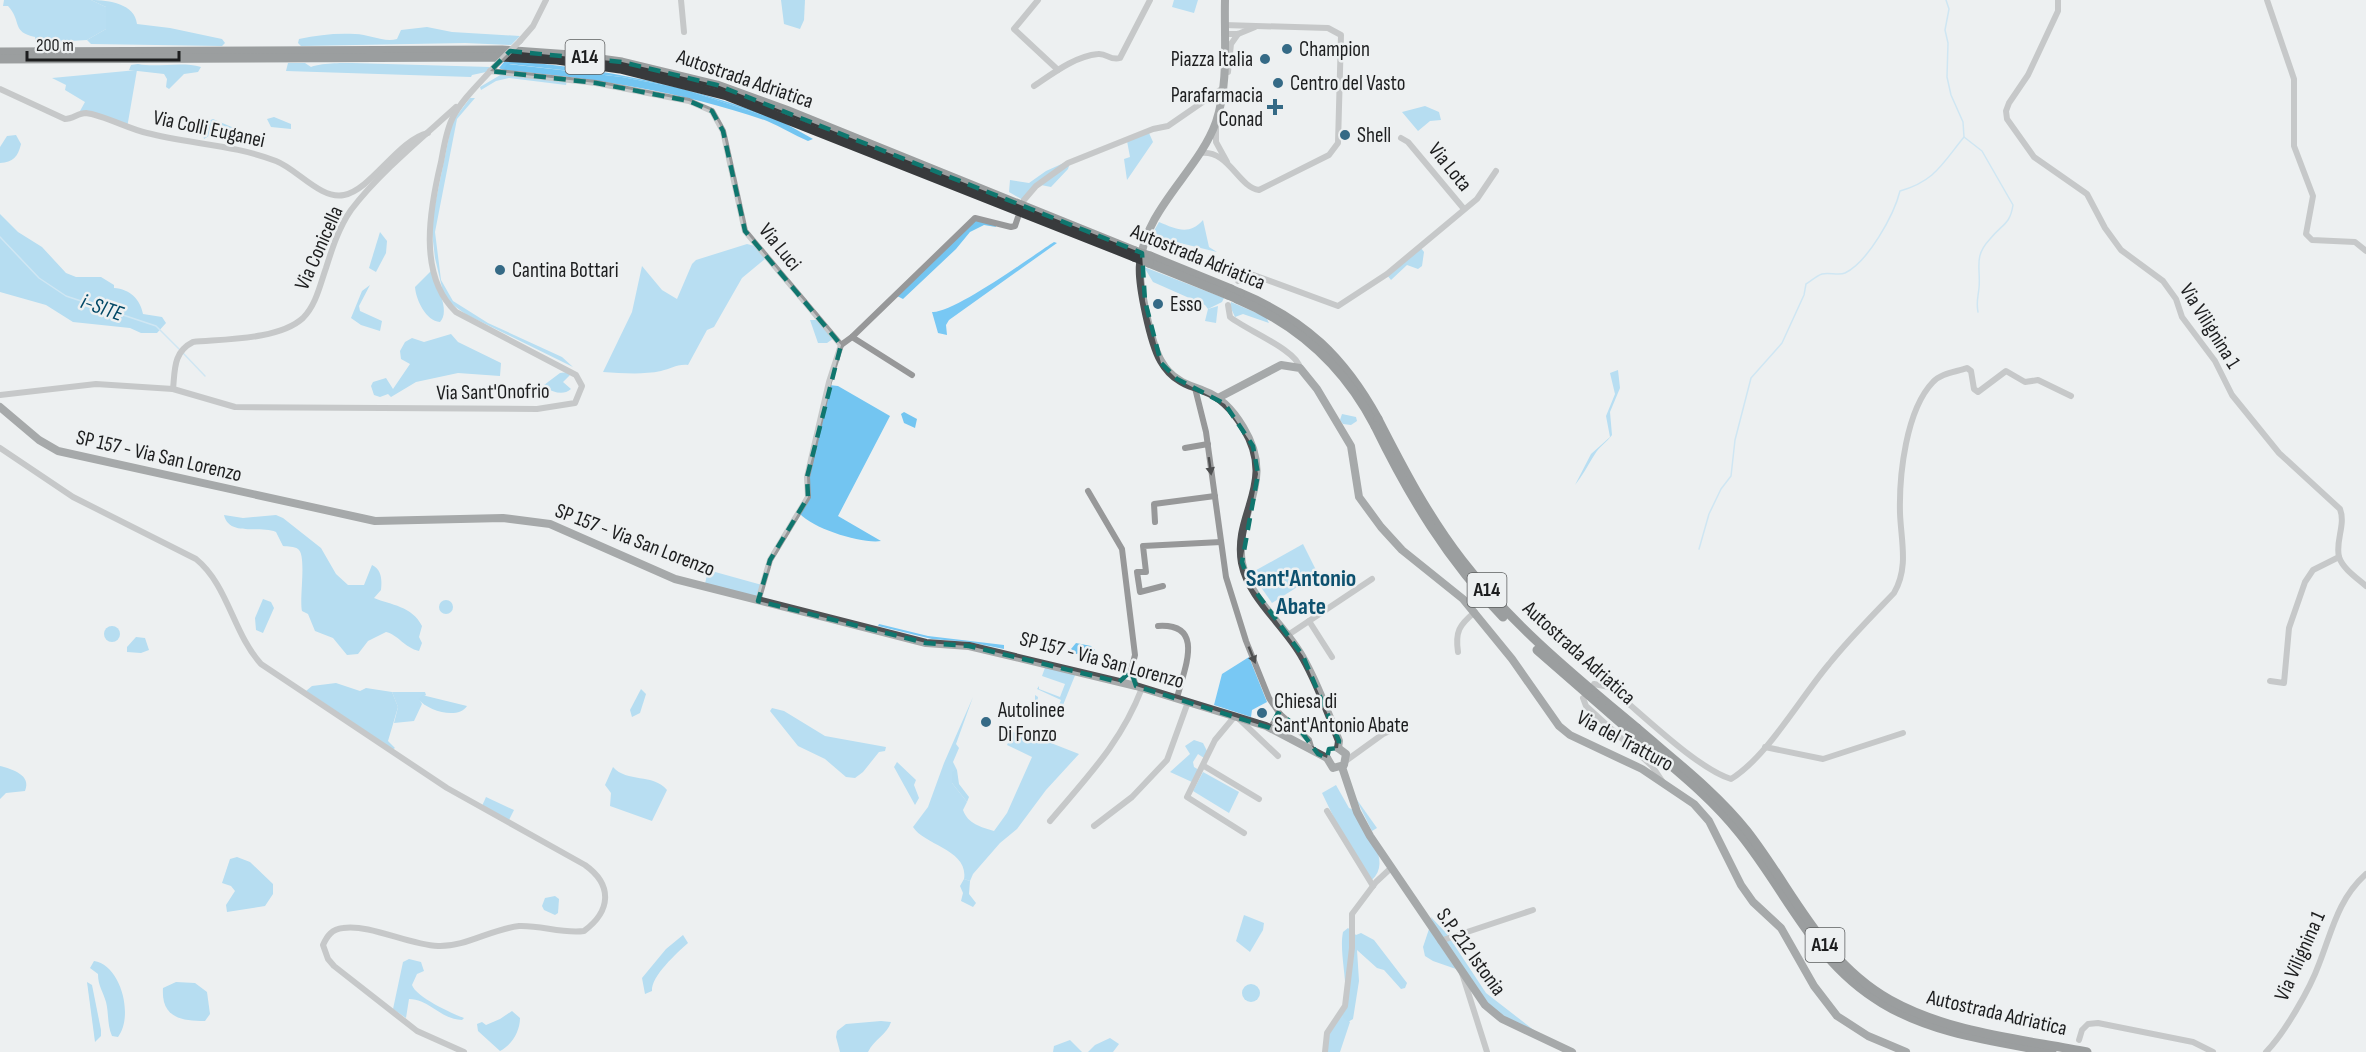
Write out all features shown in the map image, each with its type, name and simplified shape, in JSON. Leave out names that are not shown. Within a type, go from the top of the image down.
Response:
[{"type":"highway","name":"Autostrada Adriatica","points":[[0,52],[502,50],[571,55],[622,62],[688,77],[758,99],[1134,254]]},
{"type":"highway","name":"Autostrada Adriatica","points":[[0,59],[498,57],[564,61],[620,69],[672,80],[741,100],[1134,254],[1233,296],[1274,308],[1317,338],[1347,369],[1418,496],[1477,579],[1537,642],[1731,812],[1759,847],[1821,940],[1841,963],[1866,984],[1908,1009],[1941,1022],[2087,1052]]},
{"type":"highway","name":"Autostrada Adriatica","points":[[1377,422],[1423,515],[1463,572],[1533,647],[1722,812],[1753,851],[1817,946],[1862,990],[1891,1008],[1926,1024],[2052,1052]]},
{"type":"main road","points":[[1225,0],[1223,89],[1216,122],[1201,153],[1154,223],[1145,240],[1140,265],[1157,353],[1170,372],[1195,388],[1218,398],[1244,428],[1258,464],[1253,502],[1245,531],[1242,562],[1250,584],[1302,656],[1339,741],[1338,748]]},
{"type":"main road","points":[[1218,398],[1287,364],[1300,368]]},
{"type":"main road","name":"Via del Tratturo","points":[[1300,368],[1317,389],[1351,446],[1359,496],[1365,507],[1402,550],[1449,585],[1475,612],[1559,726],[1570,735],[1662,781],[1694,804],[1709,821],[1741,885],[1753,902],[1780,928],[1814,986],[1837,1016],[1868,1036],[1905,1052]]},
{"type":"main road","name":"SP 157 - Via San Lorenzo","points":[[0,407],[39,440],[58,451],[79,457],[375,521],[503,518],[550,524],[675,579],[926,643],[969,646],[1139,687],[1270,728],[1327,758]]},
{"type":"main road","points":[[1338,748],[1344,751],[1344,764],[1331,767],[1327,758],[1332,750],[1338,748]]},
{"type":"main road","name":"S.P. 212 Istonia","points":[[1344,764],[1357,812],[1391,868],[1485,1005],[1495,1014],[1572,1052]]},
{"type":"street","name":"Via Sant'Onofrio","points":[[0,395],[96,384],[173,389],[235,407],[537,409],[570,405],[579,399],[582,386],[576,375],[456,312],[446,303],[437,285],[430,240],[431,213],[450,125],[464,101],[533,26],[546,0]]},
{"type":"street","points":[[681,0],[684,32]]},
{"type":"street","points":[[1038,0],[1014,29],[1058,70]]},
{"type":"street","points":[[1034,86],[1058,70],[1097,54],[1114,60],[1120,58],[1150,0]]},
{"type":"street","name":"Via Vilignina 1","points":[[2058,0],[2058,10],[2028,75],[2009,103],[2006,111],[2007,119],[2034,157],[2087,194],[2105,228],[2121,250],[2163,281],[2176,299],[2182,317],[2211,355],[2232,394],[2279,453],[2340,508],[2343,518],[2339,557]]},
{"type":"street","points":[[2267,0],[2294,79],[2294,146],[2313,196],[2306,234],[2312,240],[2355,242],[2366,251]]},
{"type":"street","points":[[1024,200],[1036,186],[1068,163],[1153,129],[1168,126],[1203,100],[1223,89],[1228,75],[1231,44],[1238,34],[1260,25]]},
{"type":"street","points":[[1206,141],[1250,186],[1260,190],[1329,155],[1338,143],[1341,35],[1328,28],[1260,25],[1224,29]]},
{"type":"street","points":[[1224,29],[1238,34]]},
{"type":"street","name":"Via Luci","points":[[492,69],[596,83],[689,101],[712,111],[723,131],[745,231],[841,345]]},
{"type":"street","name":"Via Colli Euganei","points":[[0,89],[65,119],[83,113],[163,137],[261,156],[279,162],[322,190],[341,196],[353,192],[405,146],[428,133]]},
{"type":"street","name":"Via Conicella","points":[[173,389],[176,360],[187,345],[193,342],[270,333],[290,327],[303,317],[314,301],[334,245],[351,210],[428,133],[464,101]]},
{"type":"street","points":[[1216,122],[1216,142],[1221,156]]},
{"type":"street","name":"Via Lota","points":[[1401,138],[1421,157],[1464,209],[1477,199],[1496,171]]},
{"type":"street","points":[[1201,153],[1210,152],[1221,156]]},
{"type":"street","points":[[1239,281],[1248,273],[1338,306],[1387,274],[1464,209]]},
{"type":"street","points":[[758,601],[770,560],[807,497],[807,477],[829,383],[841,345],[975,218],[1013,227],[1018,217]]},
{"type":"street","points":[[1233,296],[1230,317],[1293,356],[1300,368]]},
{"type":"street","points":[[852,337],[912,375]]},
{"type":"street","points":[[1283,349],[1287,364]]},
{"type":"street","name":"Via del Tratturo","points":[[1594,684],[1609,687],[1721,776],[1731,779],[1738,775],[1765,747],[1828,664],[1894,593],[1900,583],[1904,566],[1900,512],[1905,455],[1914,414],[1934,381],[1967,368],[1971,370],[1974,389],[1978,392],[2006,371],[2025,382],[2038,380],[2071,396]]},
{"type":"street","points":[[1195,388],[1208,444],[1226,578],[1246,641],[1269,696],[1280,714],[1309,740],[1312,750]]},
{"type":"street","points":[[1185,448],[1208,444]]},
{"type":"street","points":[[0,448],[66,493],[196,559],[210,573],[243,639],[261,664],[447,788],[585,865],[603,881],[606,890],[601,913],[584,931],[518,926],[457,944],[439,946],[420,944],[355,928],[345,927],[331,932],[323,945],[328,959],[334,966],[417,1031],[464,1052]]},
{"type":"street","points":[[1088,491],[1122,549],[1135,655],[1131,671],[1119,682]]},
{"type":"street","points":[[1155,522],[1154,504],[1215,496]]},
{"type":"street","points":[[1163,586],[1140,592],[1137,572],[1146,572],[1143,546],[1221,542]]},
{"type":"street","points":[[2270,681],[2284,683],[2289,628],[2309,574],[2339,557],[2347,569],[2366,586]]},
{"type":"street","points":[[1287,635],[1372,579]]},
{"type":"street","points":[[1458,652],[1456,634],[1459,627],[1475,612]]},
{"type":"street","points":[[1309,621],[1332,657]]},
{"type":"street","points":[[1158,626],[1173,625],[1181,629],[1189,645],[1177,698]]},
{"type":"street","points":[[1050,821],[1113,745],[1130,720],[1139,687],[1131,671]]},
{"type":"street","points":[[1583,698],[1586,706],[1652,766],[1662,781]]},
{"type":"street","points":[[1094,826],[1132,797],[1167,760],[1188,702]]},
{"type":"street","points":[[1270,728],[1280,714]]},
{"type":"street","points":[[1244,833],[1187,797],[1215,740],[1236,717],[1278,756]]},
{"type":"street","points":[[1344,764],[1383,734],[1405,723]]},
{"type":"street","points":[[1765,747],[1823,759],[1903,733]]},
{"type":"street","points":[[1204,766],[1259,799]]},
{"type":"street","points":[[1327,811],[1373,886]]},
{"type":"street","points":[[1326,1052],[1327,1033],[1345,1006],[1352,948],[1352,914],[1373,886],[1391,868]]},
{"type":"street","name":"Via Vilignina 1","points":[[2266,1052],[2284,1032],[2310,984],[2333,920],[2345,898],[2366,874]]},
{"type":"street","points":[[1440,940],[1533,910]]},
{"type":"street","points":[[1461,970],[1487,1052]]},
{"type":"street","points":[[2079,1040],[2082,1030],[2088,1024],[2098,1023],[2193,1042],[2213,1052]]},
{"type":"highlighted area","points":[[510,51],[622,62],[717,85],[1142,253],[1145,301],[1161,363],[1177,379],[1225,404],[1253,446],[1258,474],[1242,562],[1250,584],[1303,656],[1339,741],[1338,748],[1329,749],[1327,758],[1318,754],[1297,726],[1278,713],[1270,728],[1136,686],[1131,671],[1119,682],[969,646],[926,643],[758,601],[770,560],[808,497],[807,477],[841,345],[745,231],[723,131],[712,111],[689,101],[596,83],[490,71]]},
{"type":"shaded area","points":[[4,0],[91,0],[106,7],[106,29],[87,40],[36,43],[35,37],[20,29],[12,11],[8,6],[3,6]]},
{"type":"shaded area","points":[[91,0],[120,4],[132,12],[137,24],[222,39],[225,43],[222,46],[91,44],[87,40],[106,29],[106,7]]},
{"type":"shaded area","points":[[781,0],[805,0],[804,20],[800,29],[784,24]]},
{"type":"shaded area","points":[[1174,0],[1198,0],[1194,13],[1172,7]]},
{"type":"shaded area","points":[[427,27],[452,32],[520,36],[511,45],[465,43],[301,46],[298,43],[299,39],[340,34],[360,34],[392,40],[397,39],[401,30]]},
{"type":"shaded area","points":[[516,61],[585,69],[675,87],[622,77],[510,64],[503,70],[499,68],[504,62]]},
{"type":"shaded area","points":[[288,63],[305,63],[311,67],[352,63],[490,67],[486,72],[471,77],[286,71]]},
{"type":"shaded area","points":[[507,64],[622,77],[680,88],[781,121],[813,139],[808,141],[767,121],[702,102],[636,87],[503,70]]},
{"type":"shaded area","points":[[131,65],[201,67],[198,72],[184,74],[169,89],[166,87],[167,79],[164,74],[129,70]]},
{"type":"shaded area","points":[[137,70],[127,128],[80,111],[85,102],[65,90],[66,85],[52,78]]},
{"type":"shaded area","points":[[502,74],[567,80],[566,85],[509,78],[496,81],[481,90],[480,87]]},
{"type":"shaded area","points":[[683,89],[715,98],[781,121]]},
{"type":"shaded area","points":[[470,98],[475,98],[457,119],[435,232],[441,280],[453,301],[488,323],[562,357],[573,367],[467,315],[450,303],[443,292],[435,258],[431,224],[452,122]]},
{"type":"shaded area","points":[[1425,106],[1439,112],[1441,120],[1430,121],[1418,131],[1402,112]]},
{"type":"shaded area","points":[[274,117],[291,124],[291,129],[271,127],[267,119]]},
{"type":"shaded area","points":[[213,119],[234,128],[235,131],[217,131],[204,139],[201,124]]},
{"type":"shaded area","points":[[1149,133],[1153,142],[1127,180],[1124,159],[1130,157],[1127,141]]},
{"type":"shaded area","points":[[16,135],[21,144],[18,152],[12,160],[0,163],[0,147],[7,136]]},
{"type":"shaded area","points":[[1066,162],[1068,169],[1051,187],[1036,184],[1023,200],[1009,192],[1010,180],[1029,183],[1046,171]]},
{"type":"shaded area","points":[[0,214],[18,232],[42,247],[66,273],[76,277],[101,277],[114,285],[114,288],[125,290],[133,296],[143,314],[162,317],[166,323],[157,333],[141,333],[130,328],[73,322],[46,305],[0,292]]},
{"type":"shaded area","points":[[976,220],[995,224],[996,227],[984,225],[970,232],[956,249],[903,299],[897,296]]},
{"type":"shaded area","points":[[1203,220],[1209,247],[1217,252],[1151,236],[1159,222],[1187,230]]},
{"type":"shaded area","points":[[380,232],[387,241],[386,253],[376,272],[369,268]]},
{"type":"shaded area","points":[[1054,242],[1057,243],[949,320],[946,325],[947,335],[938,333],[932,312],[957,304]]},
{"type":"shaded area","points":[[747,244],[755,246],[765,259],[742,278],[714,327],[707,330],[688,365],[646,373],[603,372],[632,312],[642,266],[662,290],[677,299],[692,264],[696,260]]},
{"type":"shaded area","points":[[1421,248],[1424,252],[1422,266],[1418,269],[1407,265],[1391,280],[1387,275]]},
{"type":"shaded area","points":[[1144,267],[1224,298],[1222,302],[1208,309],[1205,305],[1153,282]]},
{"type":"shaded area","points":[[432,270],[444,311],[440,322],[426,314],[415,287]]},
{"type":"shaded area","points":[[370,285],[359,306],[360,311],[382,321],[380,331],[361,325],[351,318],[362,291]]},
{"type":"shaded area","points":[[1231,302],[1266,317],[1269,323],[1243,314],[1235,317],[1230,306]]},
{"type":"shaded area","points":[[1218,306],[1216,323],[1205,321],[1208,309]]},
{"type":"shaded area","points":[[810,320],[819,320],[834,338],[827,343],[818,343]]},
{"type":"shaded area","points":[[451,334],[458,342],[501,363],[500,376],[458,373],[416,382],[391,397],[388,394],[380,397],[374,395],[371,386],[373,382],[386,378],[393,389],[410,364],[401,359],[400,351],[405,342],[412,338],[424,342]]},
{"type":"shaded area","points":[[1618,370],[1620,388],[1610,412],[1612,435],[1597,451],[1575,485],[1591,454],[1610,437],[1606,416],[1615,394],[1610,373]]},
{"type":"shaded area","points":[[568,372],[570,375],[563,382],[571,389],[558,393],[545,388],[544,385],[560,373]]},
{"type":"shaded area","points":[[829,385],[838,386],[890,416],[838,516],[881,541],[851,538],[827,530],[800,514],[806,503],[809,478]]},
{"type":"shaded area","points":[[904,412],[917,419],[915,428],[904,423],[901,414]]},
{"type":"shaded area","points":[[1342,414],[1356,417],[1357,421],[1351,425],[1343,424],[1340,420]]},
{"type":"shaded area","points":[[224,515],[243,518],[276,515],[283,518],[321,548],[336,574],[348,585],[364,585],[372,565],[375,567],[381,576],[381,590],[374,598],[401,607],[418,619],[422,626],[419,637],[422,643],[419,651],[386,632],[368,641],[358,654],[347,655],[333,638],[315,631],[308,614],[302,611],[302,560],[298,549],[283,546],[276,532],[232,526]]},
{"type":"shaded area","points":[[1303,544],[1318,574],[1272,603],[1251,573]]},
{"type":"shaded area","points":[[708,570],[762,585],[757,597],[705,584]]},
{"type":"shaded area","points":[[263,599],[271,602],[274,608],[263,633],[256,630],[255,618]]},
{"type":"shaded area","points":[[446,600],[451,602],[453,607],[451,612],[446,614],[441,612],[439,607],[441,602]]},
{"type":"shaded area","points":[[879,624],[928,636],[1004,645],[1004,649],[969,642],[932,639],[878,626]]},
{"type":"shaded area","points":[[112,626],[120,634],[112,642],[104,634]]},
{"type":"shaded area","points":[[136,637],[145,638],[149,650],[141,653],[127,652],[127,647]]},
{"type":"shaded area","points":[[1076,643],[1091,646],[1095,650],[1076,654],[1071,649]]},
{"type":"shaded area","points":[[1249,657],[1267,702],[1252,710],[1251,717],[1214,705],[1222,674]]},
{"type":"shaded area","points":[[1046,665],[1076,673],[1059,715],[1035,706],[1035,695],[1038,697],[1037,704],[1057,711],[1061,700],[1037,689],[1039,686],[1039,689],[1060,697],[1065,684],[1042,676]]},
{"type":"shaded area","points":[[336,683],[360,691],[366,688],[392,692],[398,707],[388,741],[395,748],[392,750],[306,691],[312,686]]},
{"type":"shaded area","points":[[641,689],[646,694],[640,713],[632,717],[630,710]]},
{"type":"shaded area","points":[[392,692],[425,692],[426,695],[419,699],[422,704],[414,721],[394,723],[398,707]]},
{"type":"shaded area","points":[[422,695],[467,706],[457,712],[443,712],[429,707],[418,699]]},
{"type":"shaded area","points":[[973,697],[956,744],[959,748],[953,762],[957,770],[954,770],[952,783],[967,802],[963,810],[965,815],[976,824],[994,831],[1007,813],[1032,757],[1007,745],[1013,732],[1021,735],[1023,732],[1079,754],[1046,790],[1017,829],[1000,843],[973,874],[970,881],[964,879],[964,869],[960,861],[926,839],[913,827],[928,807],[944,763]]},
{"type":"shaded area","points":[[772,708],[784,711],[825,736],[886,747],[885,751],[879,752],[863,772],[855,778],[846,777],[825,759],[798,746],[770,711]]},
{"type":"shaded area","points":[[1194,740],[1203,743],[1207,751],[1204,758],[1198,754],[1193,762],[1194,767],[1199,770],[1192,782],[1170,772],[1190,754],[1185,746]]},
{"type":"shaded area","points":[[897,762],[916,780],[914,785],[919,798],[915,805],[894,767]]},
{"type":"shaded area","points":[[0,766],[15,771],[23,777],[26,781],[25,791],[6,793],[0,799]]},
{"type":"shaded area","points":[[613,767],[625,775],[655,781],[667,790],[652,821],[610,806],[611,793],[605,785]]},
{"type":"shaded area","points":[[954,770],[957,770],[959,784],[969,797],[967,802],[952,783]]},
{"type":"shaded area","points":[[1203,772],[1239,792],[1229,813],[1193,791]]},
{"type":"shaded area","points":[[1336,785],[1375,845],[1380,864],[1372,880],[1338,826],[1322,793]]},
{"type":"shaded area","points":[[486,797],[514,810],[509,820],[482,806]]},
{"type":"shaded area","points":[[1355,797],[1377,828],[1372,831]]},
{"type":"shaded area","points":[[237,857],[250,862],[273,884],[273,894],[265,906],[227,912],[226,905],[235,891],[231,886],[222,883],[230,859]]},
{"type":"shaded area","points":[[964,879],[970,881],[969,894],[976,903],[973,907],[961,901],[963,893],[960,886]]},
{"type":"shaded area","points":[[555,896],[559,899],[558,913],[555,915],[544,910],[542,906],[545,898]]},
{"type":"shaded area","points":[[1244,915],[1264,923],[1263,930],[1250,952],[1236,941]]},
{"type":"shaded area","points":[[1431,917],[1447,934],[1486,993],[1535,1031],[1494,1009],[1458,962]]},
{"type":"shaded area","points":[[1348,928],[1356,935],[1361,933],[1374,940],[1407,983],[1405,988],[1401,989],[1384,970],[1377,968],[1357,950],[1359,981],[1353,1019],[1348,1022],[1340,1014],[1345,997],[1342,942],[1343,932]]},
{"type":"shaded area","points":[[1429,929],[1456,969],[1425,956],[1423,947]]},
{"type":"shaded area","points":[[683,935],[688,943],[660,972],[652,991],[645,994],[642,978],[666,949]]},
{"type":"shaded area","points":[[409,959],[421,962],[424,971],[417,974],[412,985],[415,990],[435,1004],[464,1018],[462,1020],[454,1019],[417,1000],[409,999],[406,1018],[393,1009],[403,962]]},
{"type":"shaded area","points":[[94,961],[111,972],[118,981],[122,993],[125,1017],[118,1037],[112,1036],[98,974],[90,968]]},
{"type":"shaded area","points":[[87,982],[92,985],[101,1030],[101,1036],[95,1042]]},
{"type":"shaded area","points":[[176,982],[195,983],[207,992],[210,1014],[205,1021],[180,1018],[169,1011],[163,998],[163,988]]},
{"type":"shaded area","points":[[1251,984],[1257,987],[1260,993],[1257,999],[1251,1002],[1245,999],[1242,993],[1245,987]]},
{"type":"shaded area","points":[[512,1011],[520,1018],[519,1028],[512,1041],[500,1051],[478,1031],[477,1024],[482,1022],[486,1025]]},
{"type":"shaded area","points":[[1340,1014],[1350,1022],[1340,1052],[1327,1052],[1328,1032]]},
{"type":"shaded area","points":[[891,1022],[868,1052],[840,1052],[836,1037],[837,1031],[846,1024]]},
{"type":"shaded area","points":[[1110,1038],[1119,1044],[1113,1052],[1088,1052],[1095,1045]]},
{"type":"shaded area","points":[[1070,1040],[1082,1052],[1053,1052],[1054,1046]]},
{"type":"waterway","points":[[1946,0],[1949,9],[1945,30],[1948,43],[1947,77],[1951,95],[1963,122],[1964,137],[1982,151],[2013,205],[2008,221],[1981,251],[1978,312]]},
{"type":"waterway","points":[[1699,549],[1709,514],[1721,489],[1731,476],[1735,440],[1751,378],[1782,343],[1804,295],[1806,284],[1822,274],[1843,274],[1854,267],[1879,237],[1900,191],[1930,177],[1964,137]]},
{"type":"waterway","name":"i-SITE","points":[[0,237],[39,278],[66,296],[156,326],[180,350]]},
{"type":"waterway","name":"i-SITE","points":[[183,353],[205,376]]},
{"type":"place","name":"Champion","points":[[1287,49]]},
{"type":"place","name":"Piazza Italia","points":[[1265,59]]},
{"type":"place","name":"Centro del Vasto","points":[[1278,83]]},
{"type":"place","name":"Parafarmacia Conad","points":[[1275,107]]},
{"type":"place","name":"Shell","points":[[1345,135]]},
{"type":"place","name":"Cantina Bottari","points":[[500,270]]},
{"type":"place","name":"Esso","points":[[1158,304]]},
{"type":"place","name":"Chiesa di Sant'Antonio Abate","points":[[1262,713]]},
{"type":"place","name":"Autolinee Di Fonzo","points":[[986,722]]},
{"type":"district","name":"Sant'Antonio Abate","points":[[1301,592]]}]
